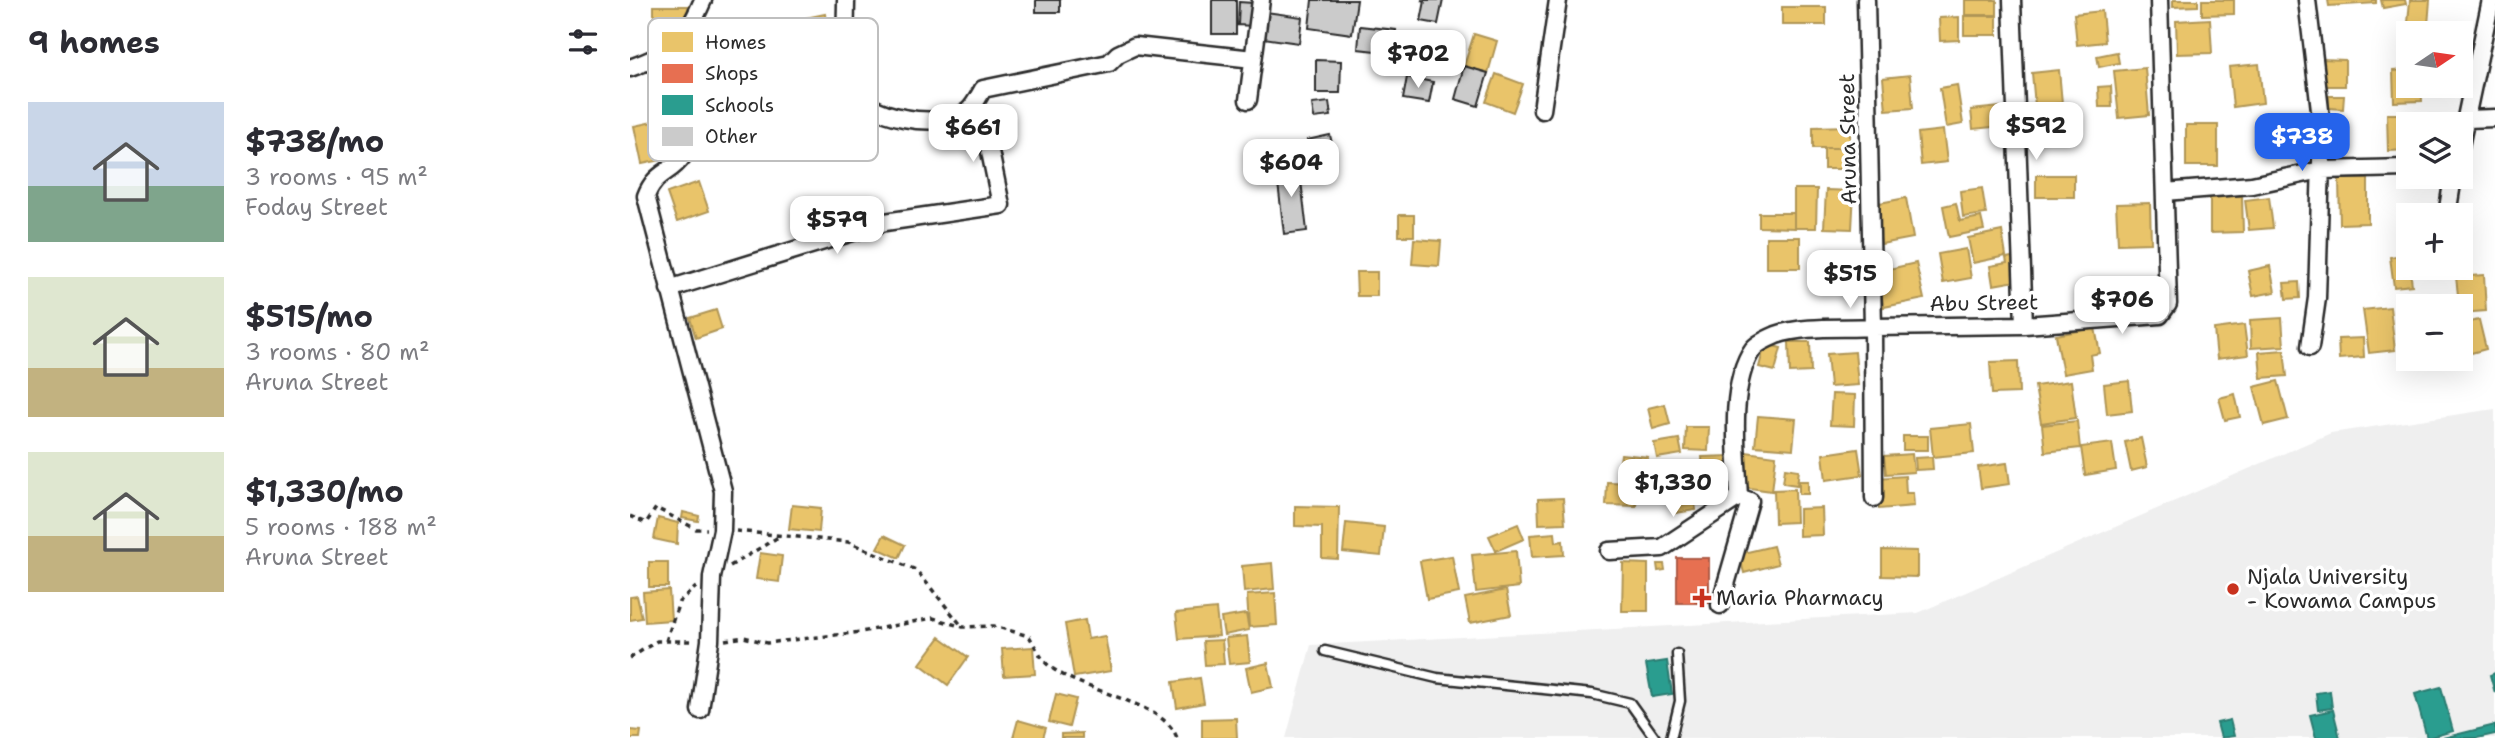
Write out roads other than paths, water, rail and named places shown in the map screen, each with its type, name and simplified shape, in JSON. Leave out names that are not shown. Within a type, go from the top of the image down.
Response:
[{"type":"street","points":[[695,18],[703,0]]},
{"type":"street","points":[[846,0],[846,18]]},
{"type":"street","points":[[1248,100],[1261,0]]},
{"type":"street","points":[[1542,110],[1558,0]]},
{"type":"street","name":"Aruna Street","points":[[1866,0],[1873,327]]},
{"type":"street","points":[[2012,0],[2024,324]]},
{"type":"street","name":"Abu Street","points":[[1873,327],[2024,324],[2160,315],[2168,304],[2160,0]]},
{"type":"street","points":[[2307,0],[2322,127],[2317,298],[2310,347]]},
{"type":"street","points":[[2466,112],[2491,0]]},
{"type":"street","points":[[878,110],[914,121],[957,117],[970,110],[983,89],[1108,63],[1118,54],[1135,46],[1253,59]]},
{"type":"street","points":[[630,68],[648,62]]},
{"type":"street","points":[[669,289],[885,222],[1001,205],[985,127],[970,110]]},
{"type":"street","points":[[2473,121],[2495,118]]},
{"type":"street","points":[[677,161],[651,181],[646,196],[723,491],[722,530],[712,578],[710,641],[700,710]]},
{"type":"street","points":[[2165,192],[2252,185],[2321,170],[2396,168]]},
{"type":"street","points":[[1720,605],[1745,499],[1735,433],[1743,370],[1754,346],[1777,335],[1801,331],[1873,327],[1874,498]]},
{"type":"street","points":[[1609,551],[1662,548],[1745,499]]},
{"type":"lane","points":[[1325,651],[1437,678],[1592,694],[1630,703],[1656,738]]},
{"type":"lane","points":[[1671,738],[1680,701],[1678,654]]},
{"type":"place","name":"Njala University - Kowama Campus","points":[[2233,589]]},
{"type":"place","name":"Maria Pharmacy","points":[[1702,598]]}]
